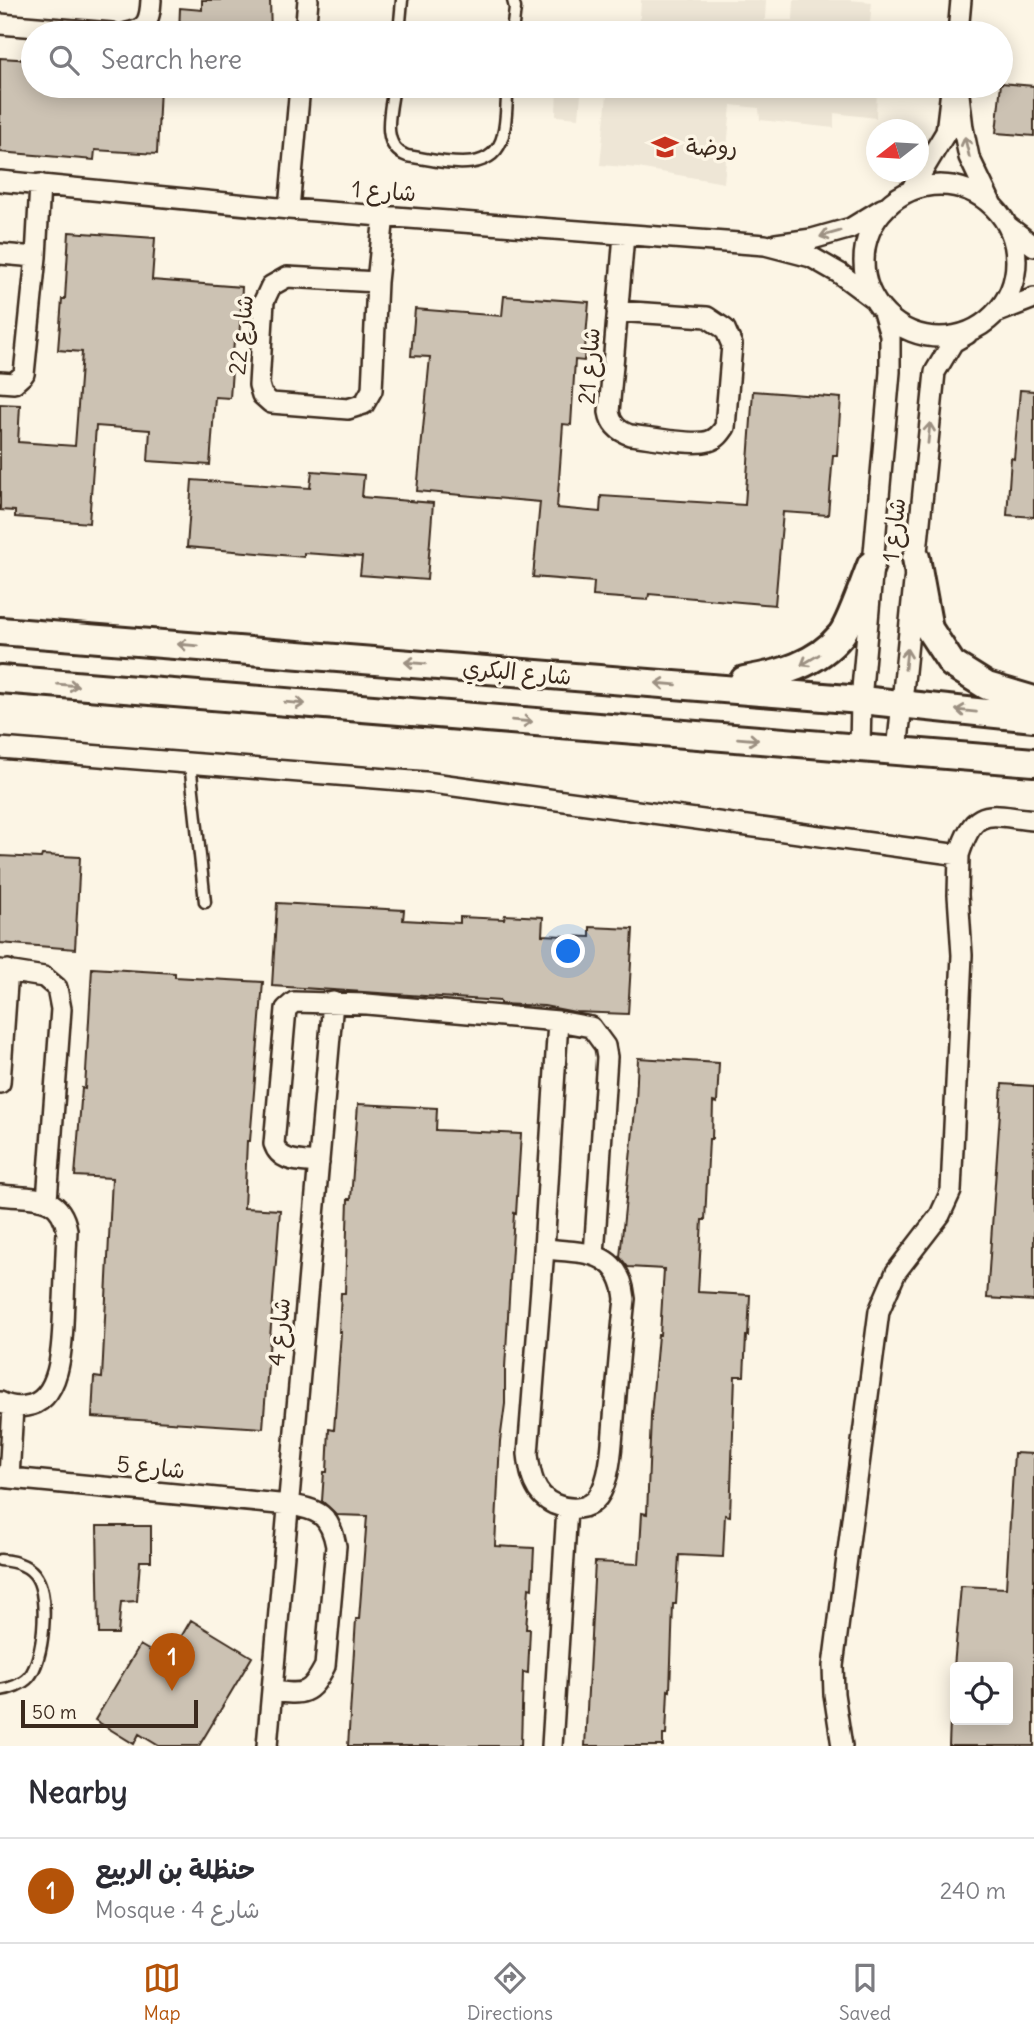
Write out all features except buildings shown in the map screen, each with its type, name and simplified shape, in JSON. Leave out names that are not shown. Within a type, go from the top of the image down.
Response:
[{"type":"main road","points":[[916,558],[929,629],[953,663],[987,686],[1034,700]]},
{"type":"main road","points":[[706,687],[778,675],[812,661],[843,634],[871,565]]},
{"type":"main road","name":"شارع البكري","points":[[0,631],[861,700],[1034,719]]},
{"type":"main road","points":[[0,679],[1034,762]]},
{"type":"street","points":[[149,21],[151,0]]},
{"type":"street","points":[[306,21],[308,0]]},
{"type":"street","points":[[959,21],[961,0]]},
{"type":"street","points":[[0,24],[21,26]]},
{"type":"street","points":[[289,209],[299,98]]},
{"type":"street","points":[[911,190],[946,132],[950,98]]},
{"type":"street","points":[[960,98],[969,157],[991,204],[1009,227],[1034,246]]},
{"type":"street","name":"شارع 1","points":[[0,181],[289,209],[765,245],[811,257],[839,273],[879,306],[890,335],[890,372],[871,565],[860,748]]},
{"type":"street","points":[[0,382],[14,383],[24,374],[36,257],[40,184]]},
{"type":"street","points":[[991,204],[974,192],[932,184],[911,190],[888,204],[873,225],[864,249],[865,275],[879,306],[902,328],[926,337],[950,337],[974,330],[998,312],[1034,298]]},
{"type":"street","name":"شارع 1","points":[[765,245],[812,239],[850,228],[888,204]]},
{"type":"street","name":"شارع 22","points":[[377,282],[287,277],[271,286],[264,300],[259,385],[262,395],[271,403],[348,409],[364,404],[372,390],[377,282],[384,215]]},
{"type":"street","points":[[998,312],[1010,293],[1016,271],[1016,249],[1009,227]]},
{"type":"street","name":"شارع 21","points":[[617,311],[708,317],[725,328],[732,345],[724,426],[720,435],[709,442],[697,442],[629,435],[621,433],[615,426],[609,412],[617,311],[624,235]]},
{"type":"street","points":[[0,254],[36,257]]},
{"type":"street","name":"شارع 1","points":[[897,752],[935,372],[953,342],[974,330]]},
{"type":"street","points":[[0,748],[425,782],[959,855]]},
{"type":"street","points":[[842,1746],[834,1694],[833,1665],[879,1311],[896,1272],[940,1215],[951,1191],[962,955],[958,895],[959,855],[966,833],[978,818],[988,816],[1034,820]]},
{"type":"street","points":[[0,1083],[4,970],[44,977],[57,988],[61,1009],[47,1200],[0,1195]]},
{"type":"street","points":[[319,1163],[284,1158],[276,1152],[274,1134],[286,1009],[294,1002],[332,1002],[558,1021],[591,1027],[605,1045],[607,1057],[594,1255]]},
{"type":"street","name":"شارع 4","points":[[267,1746],[332,1002]]},
{"type":"street","points":[[544,1249],[594,1255],[605,1259],[614,1268],[624,1288],[610,1458],[604,1487],[597,1500],[578,1509],[567,1509],[549,1502],[541,1494],[532,1481],[528,1454],[558,1021]]},
{"type":"street","name":"شارع 5","points":[[47,1200],[63,1212],[67,1230],[61,1360],[54,1383],[43,1399],[30,1406],[7,1404],[4,1477],[289,1504]]},
{"type":"street","points":[[272,1691],[300,1694],[308,1691],[317,1681],[324,1666],[336,1546],[333,1533],[322,1515],[312,1508],[289,1504]]},
{"type":"street","points":[[551,1746],[567,1509]]},
{"type":"lane","points":[[399,21],[402,0]]},
{"type":"lane","points":[[513,0],[513,21]]},
{"type":"lane","points":[[393,98],[390,140],[400,153],[470,164],[481,162],[500,146],[507,98]]},
{"type":"lane","points":[[190,763],[205,902]]},
{"type":"lane","points":[[0,1560],[12,1560],[29,1568],[39,1579],[45,1628],[29,1677],[20,1684],[0,1690]]},
{"type":"shaded area","points":[[641,0],[766,0],[765,20],[793,20],[794,0],[872,2],[870,21],[640,21]]},
{"type":"shaded area","name":"روضة","points":[[557,98],[581,98],[579,118],[556,116]]},
{"type":"shaded area","name":"روضة","points":[[607,98],[877,98],[876,118],[834,113],[834,128],[760,120],[759,108],[731,105],[724,183],[638,168],[600,165]]},
{"type":"place","name":"روضة","points":[[665,147]]},
{"type":"place","name":"حنظلة بن الربيع","points":[[172,1691]]}]
